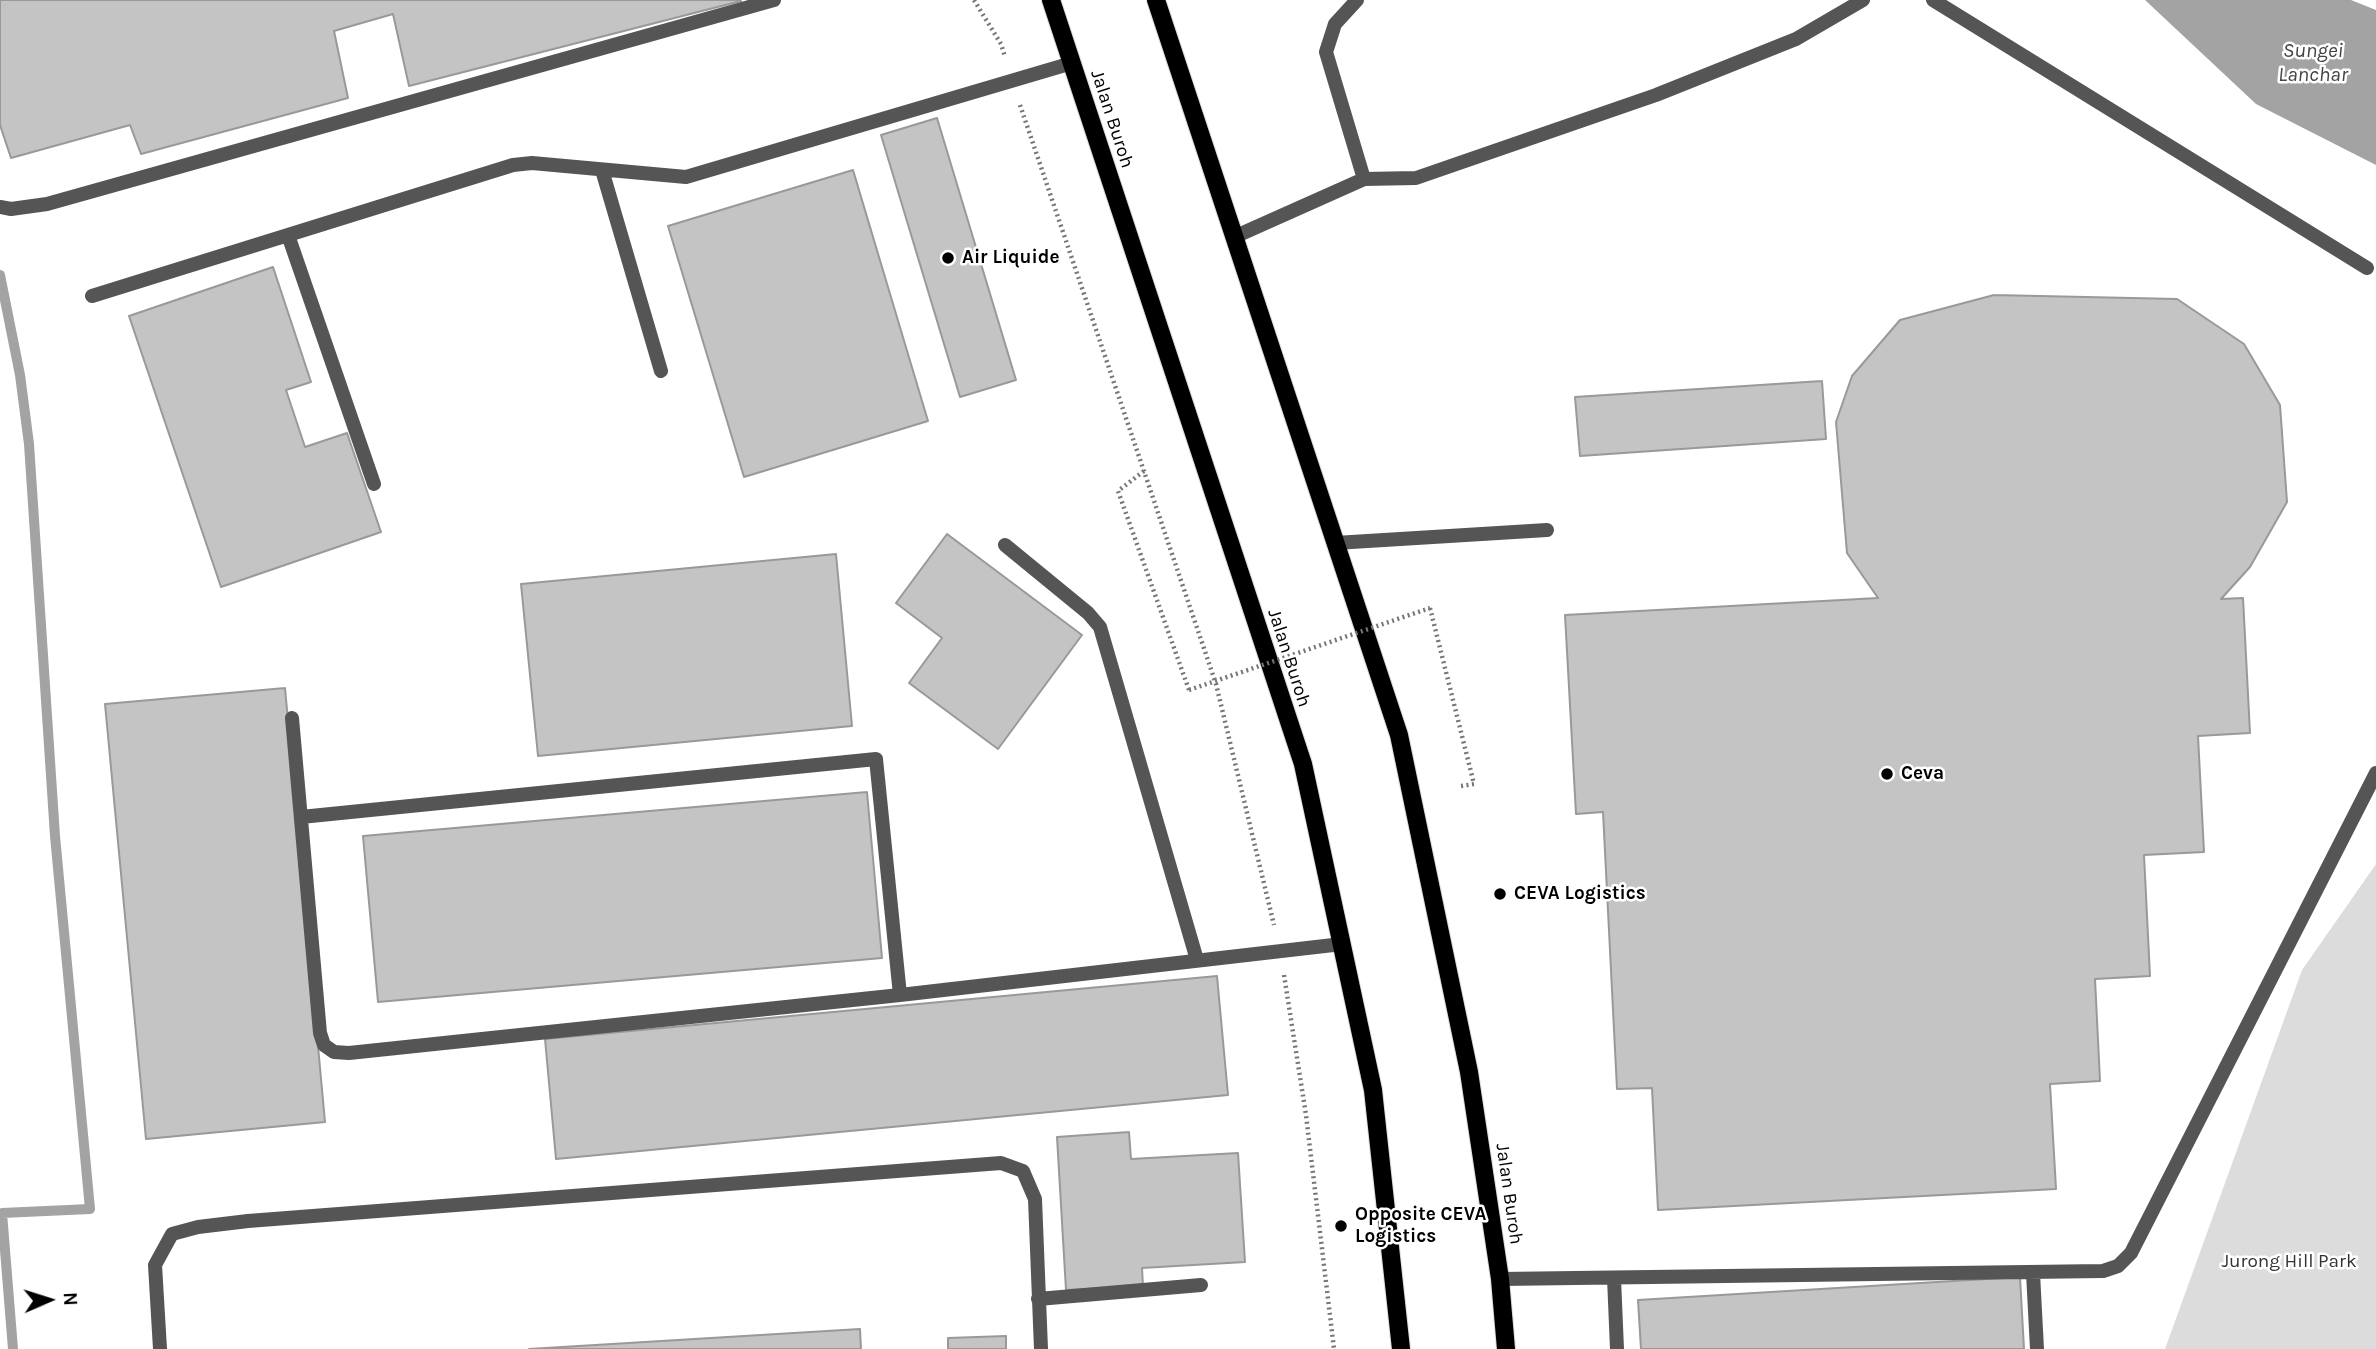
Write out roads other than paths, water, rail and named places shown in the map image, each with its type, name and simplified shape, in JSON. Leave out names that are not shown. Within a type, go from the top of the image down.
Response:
[{"type":"main road","name":"Jalan Buroh","points":[[1051,0],[1303,764],[1373,1090],[1401,1349]]},
{"type":"main road","name":"Jalan Buroh","points":[[1156,0],[1399,735],[1469,1072],[1500,1279],[1506,1349]]},
{"type":"lane","points":[[6,208],[60,200],[774,0]]},
{"type":"lane","points":[[1357,0],[1335,24],[1326,52],[1364,179]]},
{"type":"lane","points":[[1234,237],[1364,179],[1416,178],[1656,95],[1796,39],[1863,0]]},
{"type":"lane","points":[[1933,0],[2368,268]]},
{"type":"lane","points":[[92,296],[513,165],[532,163],[687,177],[1072,64]]},
{"type":"lane","points":[[602,170],[661,372]]},
{"type":"lane","points":[[288,235],[374,484]]},
{"type":"lane","points":[[1335,543],[1547,530]]},
{"type":"lane","points":[[1005,545],[1088,612],[1100,627],[1197,960]]},
{"type":"lane","points":[[292,718],[320,1033],[324,1045],[334,1052],[349,1053],[900,995],[1342,944]]},
{"type":"lane","points":[[301,817],[876,759],[900,995]]},
{"type":"lane","points":[[1500,1279],[2103,1272],[2118,1266],[2131,1253],[2376,773]]},
{"type":"lane","points":[[160,1349],[155,1265],[172,1234],[198,1227],[1001,1163],[1023,1171],[1035,1199],[1041,1349]]},
{"type":"lane","points":[[2033,1273],[2037,1349]]},
{"type":"lane","points":[[1614,1279],[1617,1349]]},
{"type":"lane","points":[[1038,1299],[1201,1285]]},
{"type":"water","name":"Sungei Lanchar","points":[[2145,0],[2351,0],[2376,10],[2376,165],[2256,104]]},
{"type":"waterway","points":[[0,275],[20,375],[29,444],[55,836],[90,1209],[2,1213],[13,1349]]},
{"type":"place","name":"Air Liquide","points":[[948,258]]},
{"type":"place","name":"Ceva","points":[[1887,774]]},
{"type":"place","name":"CEVA Logistics","points":[[1500,894]]},
{"type":"place","name":"Opposite CEVA Logistics","points":[[1341,1226]]},
{"type":"park label","name":"Jurong Hill Park","points":[[2289,1262]]}]
